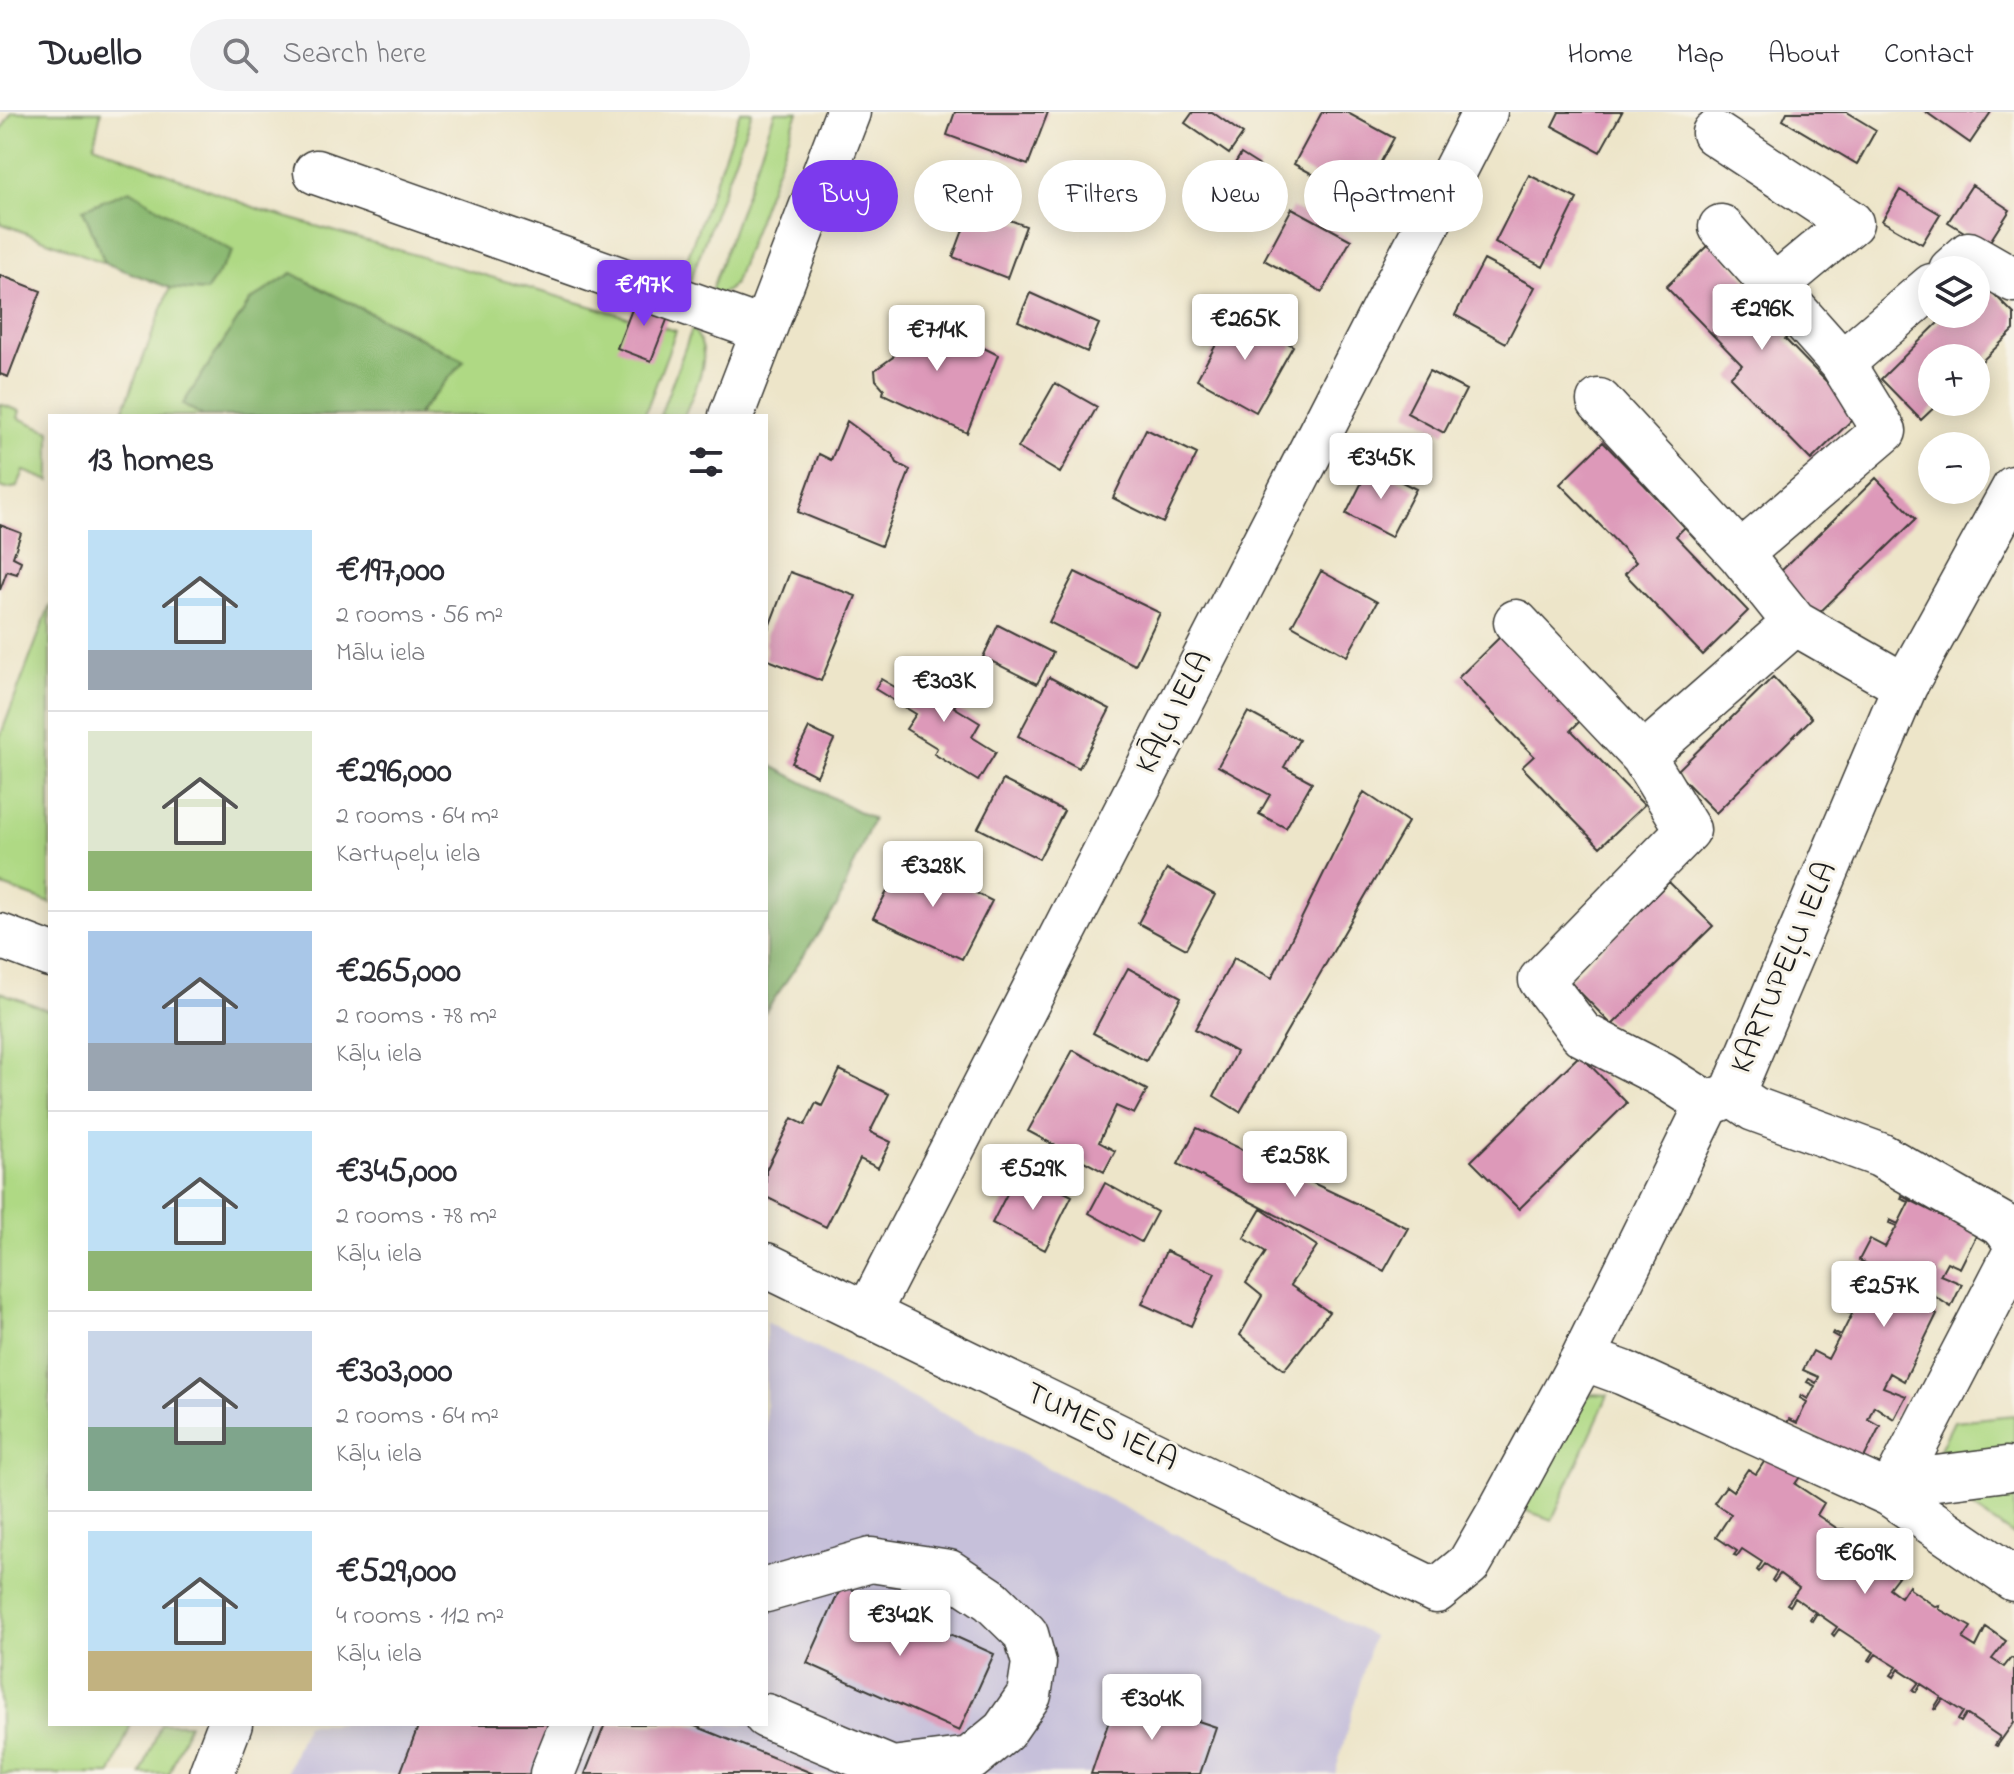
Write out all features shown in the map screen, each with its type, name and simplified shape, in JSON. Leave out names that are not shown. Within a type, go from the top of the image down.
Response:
[{"type":"street","points":[[732,414],[848,112]]},
{"type":"street","name":"KĀĻU IELA","points":[[867,1315],[1485,112]]},
{"type":"street","points":[[1714,133],[1851,223],[1774,287]]},
{"type":"street","points":[[316,172],[764,330]]},
{"type":"street","points":[[1721,227],[1842,363],[1884,431],[1740,554]]},
{"type":"street","points":[[1990,266],[2014,280]]},
{"type":"street","points":[[1842,363],[1918,298]]},
{"type":"street","points":[[1599,401],[1740,554],[1795,623],[1905,686]]},
{"type":"street","name":"KARTUPEĻU IELA","points":[[1436,1591],[1469,1564],[1583,1358],[1720,1099],[1905,686],[2014,488]]},
{"type":"street","points":[[1516,622],[1643,756],[1688,830],[1541,980],[1582,1034],[1662,1075],[1720,1099],[1880,1155],[2004,1226],[2014,1240]]},
{"type":"street","points":[[1643,756],[1795,623]]},
{"type":"street","points":[[0,936],[48,954]]},
{"type":"street","points":[[1894,1489],[2014,1255]]},
{"type":"street","name":"TUMES IELA","points":[[768,1266],[1436,1591]]},
{"type":"street","points":[[1583,1358],[1894,1489],[2014,1579]]},
{"type":"street","points":[[1894,1489],[2006,1469]]},
{"type":"street","points":[[768,1589],[871,1560],[949,1572],[991,1600],[1026,1634],[1034,1663],[1029,1695],[1004,1731],[970,1759],[891,1771],[768,1717]]},
{"type":"street","points":[[211,1774],[229,1726]]},
{"type":"street","points":[[552,1774],[571,1726]]},
{"type":"shaded area","points":[[768,1323],[1373,1636],[1335,1774],[286,1774],[305,1726],[768,1726]]},
{"type":"green space","points":[[12,112],[101,112],[94,145],[261,210],[676,331],[645,414],[418,414],[463,361],[403,328],[351,305],[184,404],[200,414],[122,414],[170,288],[206,291],[233,251],[201,234],[83,209],[105,263],[0,223],[0,132]]},
{"type":"green space","points":[[740,112],[752,112],[689,284],[679,281]]},
{"type":"green space","points":[[775,112],[798,112],[734,284],[727,291],[709,297]]},
{"type":"green space","points":[[130,190],[233,251],[206,291],[170,288],[105,263],[83,209]]},
{"type":"green space","points":[[292,273],[464,361],[418,414],[200,414],[183,404],[250,301]]},
{"type":"green space","points":[[692,329],[703,349],[698,383],[685,414],[661,414]]},
{"type":"green space","points":[[0,404],[20,411],[18,418],[48,430],[48,480],[24,471],[17,487],[0,487]]},
{"type":"green space","points":[[48,610],[48,902],[0,885],[0,737]]},
{"type":"green space","points":[[768,764],[873,819],[837,906],[768,1008]]},
{"type":"green space","points":[[0,992],[48,1010],[48,1726],[130,1726],[111,1774],[0,1774]]},
{"type":"green space","points":[[1592,1394],[1608,1395],[1552,1520],[1524,1510],[1584,1399]]},
{"type":"green space","points":[[2014,1415],[2014,1456],[1932,1465],[1954,1421]]},
{"type":"green space","points":[[2014,1481],[2014,1536],[1943,1487]]},
{"type":"green space","points":[[160,1726],[188,1726],[169,1774],[141,1774]]},
{"type":"building","points":[[955,112],[1048,112],[1028,165],[1022,160],[947,135]]},
{"type":"building","points":[[1193,112],[1212,112],[1243,134],[1229,154],[1185,123]]},
{"type":"building","points":[[1322,112],[1346,112],[1394,138],[1382,160],[1304,160],[1304,169],[1294,164]]},
{"type":"building","points":[[1559,112],[1622,112],[1600,152],[1552,126]]},
{"type":"building","points":[[1787,112],[1846,112],[1876,130],[1857,164],[1783,120]]},
{"type":"building","points":[[1926,112],[1991,112],[1970,143]]},
{"type":"building","points":[[1529,175],[1577,199],[1543,267],[1495,242]]},
{"type":"building","points":[[1972,185],[2010,210],[1987,246],[1948,222]]},
{"type":"building","points":[[1900,190],[1940,214],[1922,244],[1882,221]]},
{"type":"building","points":[[1292,208],[1304,215],[1304,232],[1336,232],[1351,240],[1322,292],[1264,260],[1279,232],[1288,232],[1288,215]]},
{"type":"building","points":[[1022,225],[1026,226],[1007,278],[953,257],[962,232],[1022,232]]},
{"type":"building","points":[[1711,243],[1795,330],[1785,339],[1858,414],[1811,460],[1730,377],[1742,365],[1666,287]]},
{"type":"building","points":[[1484,260],[1535,287],[1506,343],[1455,315]]},
{"type":"building","points":[[0,275],[41,291],[8,377],[0,374]]},
{"type":"building","points":[[1990,290],[2014,314],[2014,330],[1990,353],[1990,344],[1918,344],[1918,416],[1925,416],[1921,420],[1881,379],[1933,328],[1990,328]]},
{"type":"building","points":[[1030,293],[1099,324],[1087,352],[1018,321]]},
{"type":"building","points":[[638,294],[672,307],[651,361],[617,348]]},
{"type":"building","points":[[1234,312],[1293,346],[1256,412],[1197,379]]},
{"type":"building","points":[[914,318],[948,330],[998,355],[967,433],[883,394],[884,389],[876,380],[875,370],[893,357],[897,348],[897,327]]},
{"type":"building","points":[[1429,371],[1466,390],[1444,433],[1407,413]]},
{"type":"building","points":[[1055,383],[1097,407],[1060,473],[1018,448]]},
{"type":"building","points":[[847,421],[893,455],[897,463],[910,470],[881,546],[798,512],[819,454],[831,460]]},
{"type":"building","points":[[1146,429],[1197,454],[1163,523],[1113,498]]},
{"type":"building","points":[[1603,442],[1685,527],[1676,536],[1748,611],[1703,655],[1625,574],[1636,562],[1560,484]]},
{"type":"building","points":[[1370,466],[1416,489],[1391,537],[1346,514]]},
{"type":"building","points":[[1876,478],[1916,519],[1817,615],[1777,575]]},
{"type":"building","points":[[0,525],[21,533],[13,557],[21,561],[17,574],[7,571],[0,590]]},
{"type":"building","points":[[1321,571],[1377,602],[1347,656],[1292,625]]},
{"type":"building","points":[[790,572],[856,596],[821,681],[768,660],[768,630]]},
{"type":"building","points":[[1075,572],[1160,613],[1135,665],[1049,622]]},
{"type":"building","points":[[998,625],[1053,653],[1037,684],[983,657]]},
{"type":"building","points":[[1500,637],[1581,720],[1571,730],[1644,805],[1600,847],[1522,767],[1534,756],[1458,678]]},
{"type":"building","points":[[930,671],[963,691],[954,707],[980,723],[972,737],[996,752],[978,781],[934,754],[937,748],[906,729],[916,714],[875,689],[881,679],[914,698]]},
{"type":"building","points":[[1049,677],[1110,709],[1079,768],[1018,736]]},
{"type":"building","points":[[1773,677],[1812,718],[1716,813],[1676,772]]},
{"type":"building","points":[[1248,712],[1299,740],[1284,767],[1312,782],[1286,828],[1259,814],[1270,795],[1218,766]]},
{"type":"building","points":[[809,728],[834,740],[817,776],[792,763]]},
{"type":"building","points":[[1003,780],[1064,811],[1039,859],[978,828]]},
{"type":"building","points":[[1364,792],[1408,822],[1240,1112],[1214,1096],[1236,1052],[1195,1029],[1234,958],[1272,978]]},
{"type":"building","points":[[905,857],[992,901],[962,959],[873,918]]},
{"type":"building","points":[[1167,869],[1215,895],[1186,949],[1138,923]]},
{"type":"building","points":[[1669,882],[1713,926],[1612,1025],[1569,981]]},
{"type":"building","points":[[1128,968],[1181,997],[1146,1061],[1093,1033]]},
{"type":"building","points":[[1073,1050],[1147,1090],[1134,1114],[1116,1106],[1099,1142],[1115,1151],[1104,1172],[1028,1131]]},
{"type":"building","points":[[1580,1055],[1627,1103],[1519,1209],[1471,1161]]},
{"type":"building","points":[[840,1070],[889,1094],[870,1132],[891,1142],[878,1168],[860,1159],[826,1227],[768,1198],[768,1166],[792,1118],[805,1125],[816,1103],[822,1106]]},
{"type":"building","points":[[1197,1128],[1408,1228],[1384,1271],[1178,1164]]},
{"type":"building","points":[[1037,1178],[1072,1196],[1045,1250],[992,1223],[1012,1184],[1030,1193]]},
{"type":"building","points":[[1105,1183],[1157,1212],[1141,1242],[1089,1213]]},
{"type":"building","points":[[1902,1196],[1977,1234],[1960,1268],[1947,1262],[1940,1275],[1962,1284],[1951,1307],[1931,1294],[1925,1307],[1937,1314],[1904,1381],[1890,1373],[1883,1387],[1906,1396],[1894,1419],[1874,1406],[1868,1419],[1880,1426],[1863,1460],[1787,1423],[1789,1419],[1797,1423],[1807,1402],[1800,1398],[1801,1395],[1808,1399],[1815,1386],[1807,1382],[1809,1379],[1816,1383],[1819,1377],[1803,1370],[1813,1351],[1828,1359],[1839,1338],[1833,1332],[1841,1336],[1852,1314],[1844,1307],[1853,1311],[1864,1290],[1856,1286],[1865,1288],[1872,1274],[1864,1270],[1873,1272],[1875,1268],[1859,1260],[1870,1239],[1885,1247],[1897,1226],[1889,1223],[1890,1220],[1898,1224],[1909,1202],[1901,1199]]},
{"type":"building","points":[[1261,1209],[1317,1246],[1290,1285],[1329,1312],[1284,1370],[1240,1335],[1262,1296],[1246,1283],[1266,1252],[1244,1238]]},
{"type":"building","points":[[1166,1251],[1215,1273],[1191,1326],[1142,1304]]},
{"type":"building","points":[[1770,1453],[1802,1474],[1795,1484],[1824,1503],[1817,1515],[1843,1529],[1837,1537],[1866,1557],[1858,1568],[1871,1576],[1883,1557],[1903,1570],[1889,1588],[1901,1597],[1909,1585],[1910,1589],[1936,1607],[1940,1606],[1939,1609],[1971,1627],[1963,1639],[1976,1647],[1986,1627],[2006,1641],[1992,1659],[2004,1667],[2011,1658],[2014,1659],[2014,1722],[1997,1746],[2000,1737],[1966,1714],[1961,1722],[1958,1720],[1963,1712],[1943,1699],[1934,1708],[1941,1697],[1921,1684],[1916,1692],[1913,1690],[1919,1682],[1899,1669],[1894,1677],[1891,1675],[1897,1667],[1876,1654],[1869,1660],[1874,1652],[1839,1629],[1834,1636],[1832,1634],[1837,1627],[1817,1613],[1812,1621],[1810,1619],[1815,1612],[1795,1598],[1790,1606],[1787,1604],[1799,1588],[1780,1574],[1774,1582],[1772,1580],[1777,1572],[1765,1564],[1759,1572],[1757,1570],[1762,1562],[1742,1549],[1737,1556],[1734,1555],[1737,1551],[1716,1537],[1731,1514],[1714,1503],[1726,1486],[1733,1491],[1748,1469],[1756,1474]]},
{"type":"building","points":[[842,1585],[994,1654],[959,1731],[807,1663]]},
{"type":"building","points":[[1118,1694],[1216,1727],[1200,1774],[1091,1774]]},
{"type":"building","points":[[418,1726],[549,1726],[531,1774],[400,1774]]},
{"type":"building","points":[[604,1726],[695,1726],[814,1774],[585,1774]]}]
